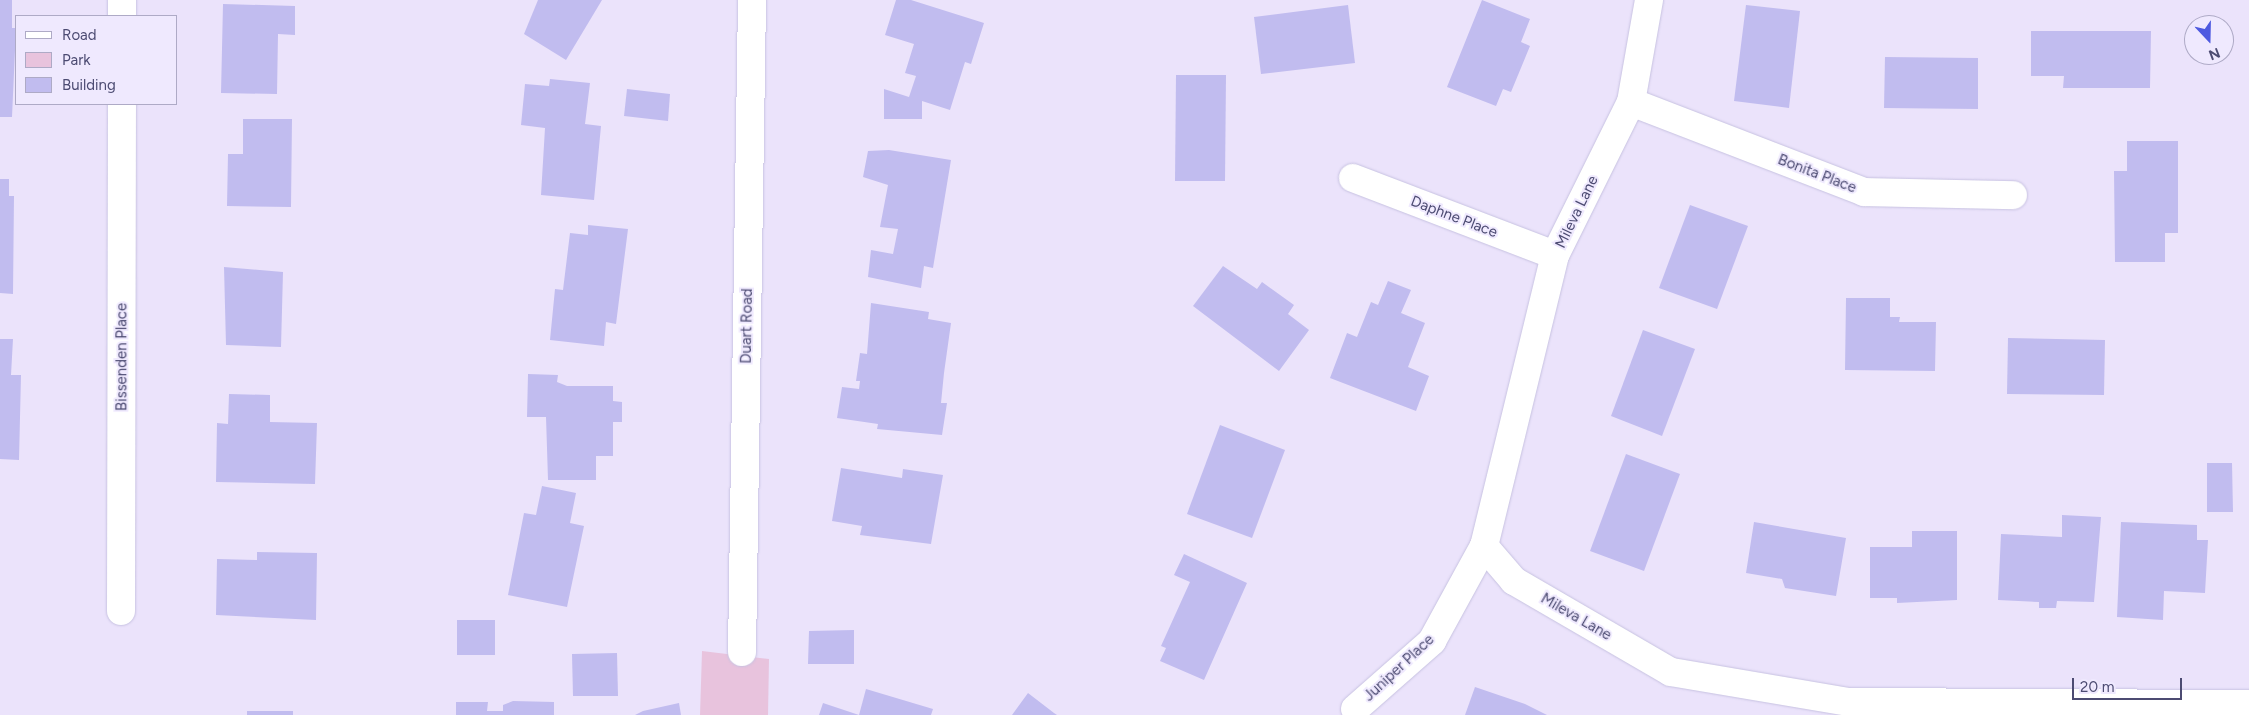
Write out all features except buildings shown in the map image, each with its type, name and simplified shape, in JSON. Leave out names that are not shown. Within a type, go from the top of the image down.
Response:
[{"type":"street","points":[[122,0],[122,15]]},
{"type":"street","name":"Duart Road","points":[[742,652],[752,0]]},
{"type":"street","name":"Mileva Lane","points":[[1649,0],[1630,102],[1555,255],[1484,546],[1514,581],[1671,672],[1849,702],[2249,704]]},
{"type":"street","name":"Bonita Place","points":[[1630,102],[1864,192],[2013,195]]},
{"type":"street","name":"Bissenden Place","points":[[121,611],[122,105]]},
{"type":"street","name":"Daphne Place","points":[[1353,178],[1555,255]]},
{"type":"street","name":"Juniper Place","points":[[1355,709],[1432,641],[1484,546]]},
{"type":"green space","points":[[702,651],[769,659],[768,715],[700,715]]}]
